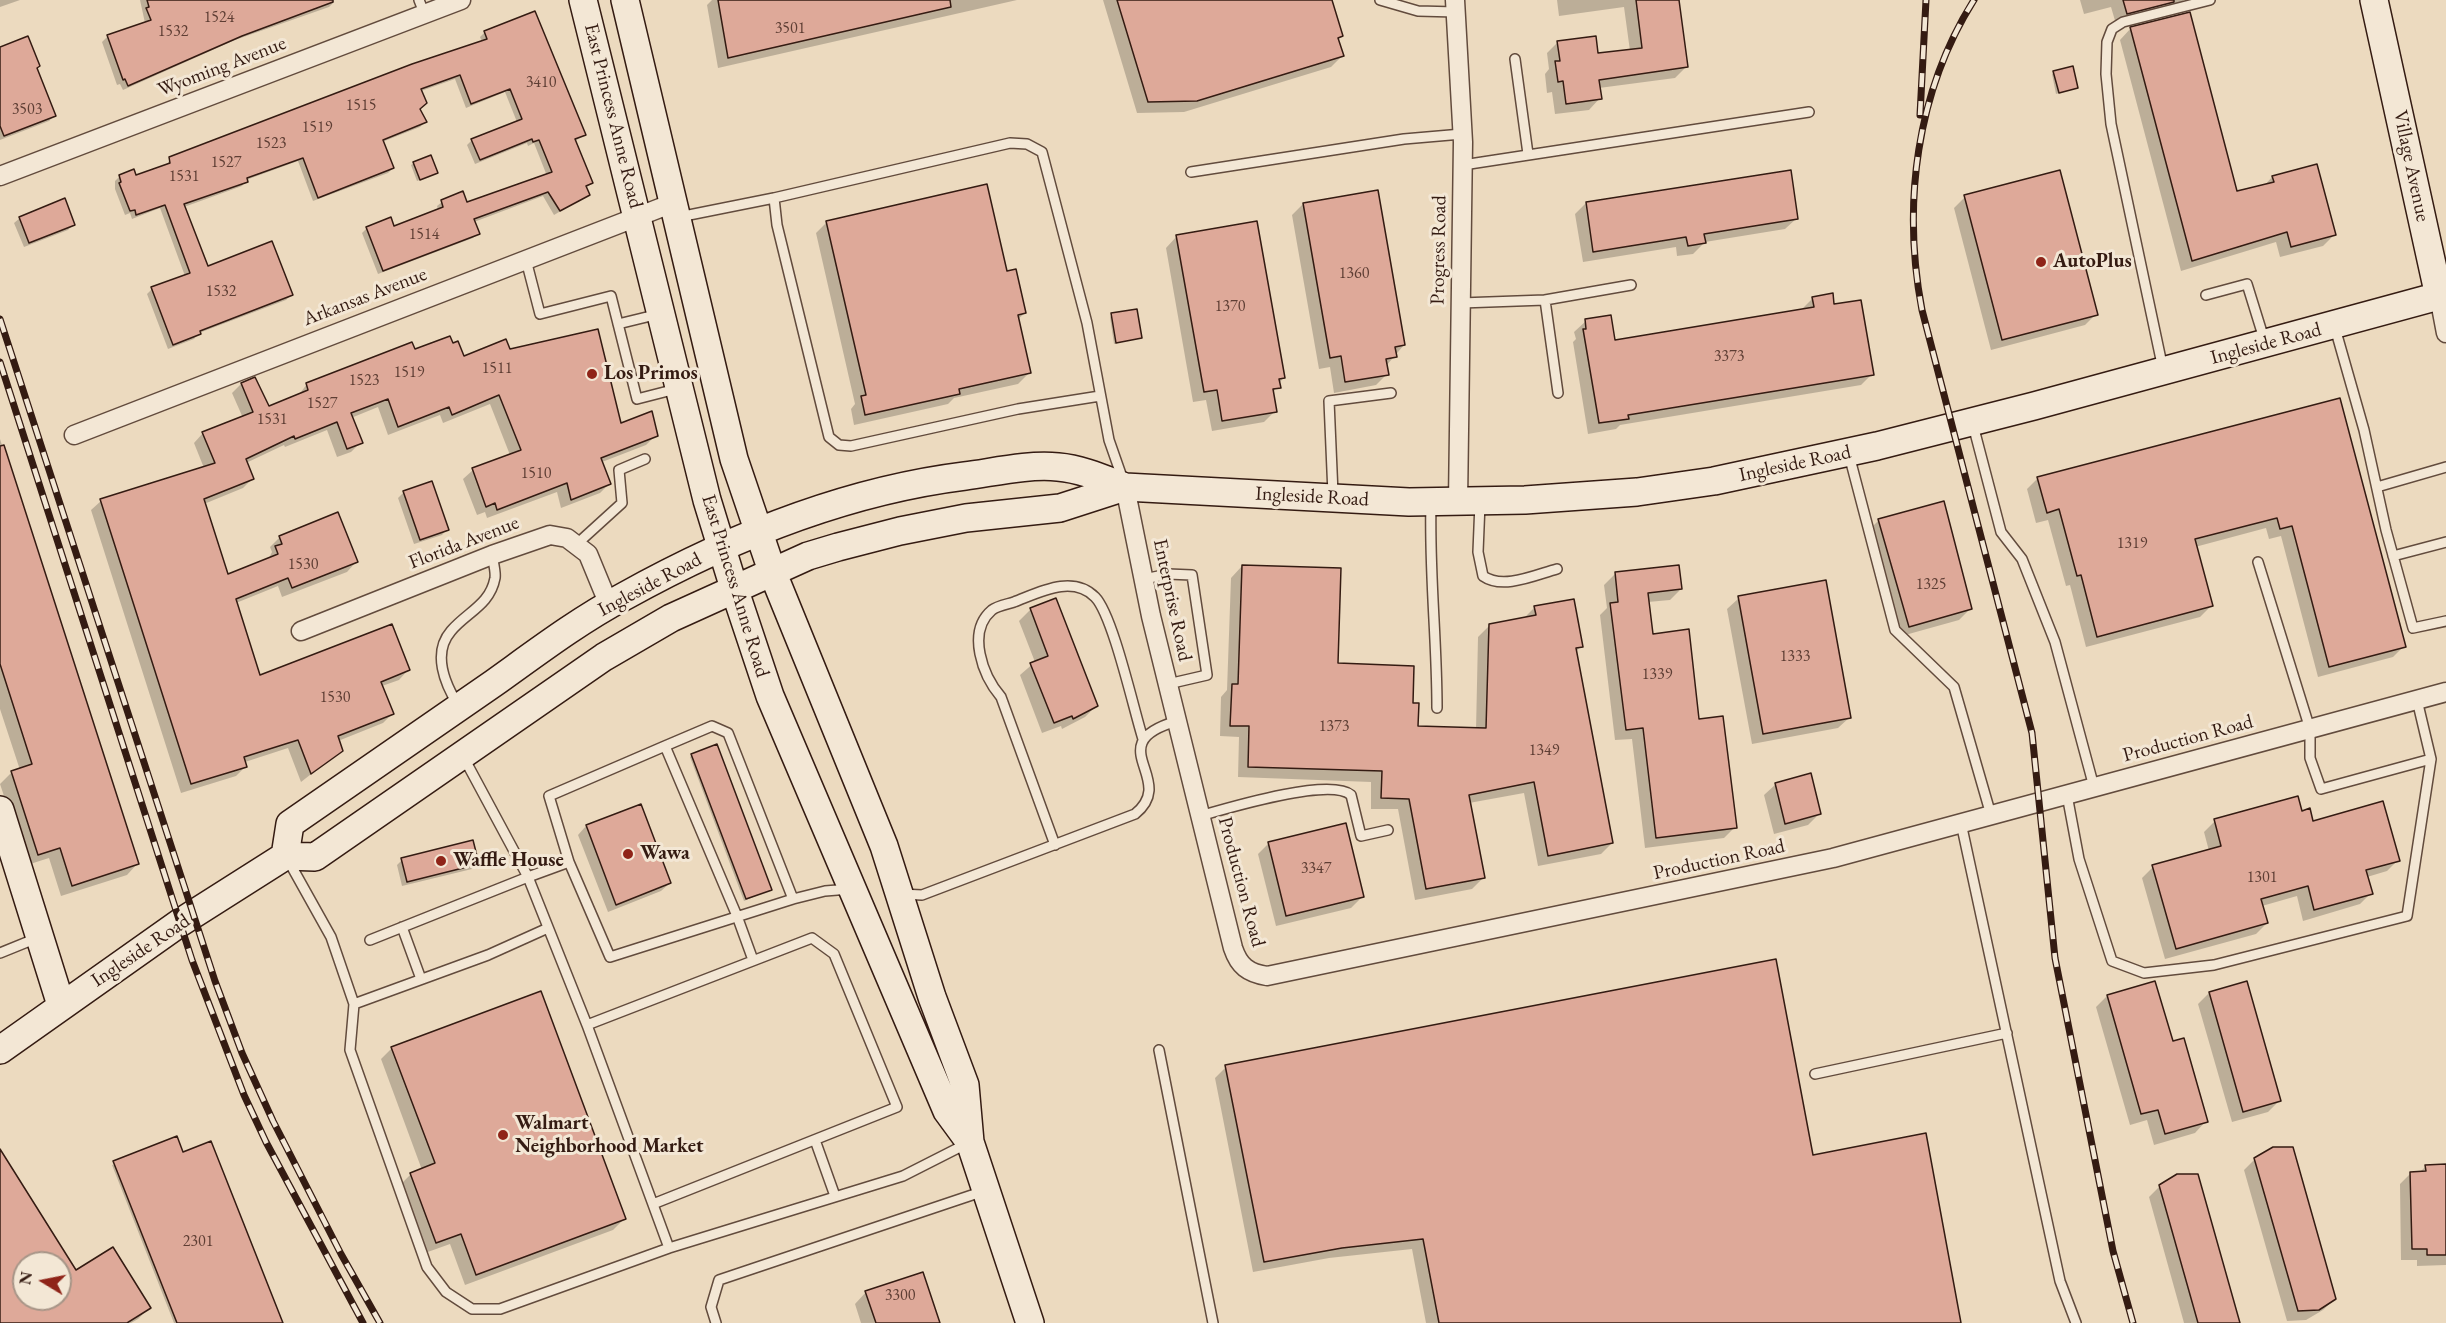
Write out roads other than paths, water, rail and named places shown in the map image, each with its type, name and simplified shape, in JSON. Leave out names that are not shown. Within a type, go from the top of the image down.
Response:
[{"type":"street","name":"Wyoming Avenue","points":[[0,176],[422,7],[461,0]]},
{"type":"street","name":"East Princess Anne Road","points":[[583,0],[721,548],[770,696],[947,1111],[970,1142]]},
{"type":"street","name":"East Princess Anne Road","points":[[625,0],[734,459],[772,571],[884,846],[932,997],[965,1085],[970,1142],[1030,1323]]},
{"type":"street","name":"Village Avenue","points":[[2374,0],[2443,295],[2446,333]]},
{"type":"street","name":"Progress Road","points":[[1456,6],[1462,134],[1461,303],[1469,501]]},
{"type":"street","name":"Arkansas Avenue","points":[[74,435],[638,217],[675,210]]},
{"type":"street","name":"Ingleside Road","points":[[0,1050],[181,922],[285,856],[315,857],[604,657],[670,618],[808,556],[900,531],[966,518],[1060,508],[1125,488],[1334,500],[1431,502],[1637,492],[1714,481],[1972,422],[2335,326],[2443,295]]},
{"type":"street","name":"Ingleside Road","points":[[285,856],[290,824],[459,707],[609,605],[757,532],[795,516],[888,490],[942,479],[1025,469],[1058,467],[1096,475],[1125,488]]},
{"type":"street","name":"Enterprise Road","points":[[1125,488],[1177,721]]},
{"type":"street","name":"Florida Avenue","points":[[301,631],[492,555],[550,535],[578,543]]},
{"type":"street","points":[[578,543],[588,554],[609,605]]},
{"type":"street","name":"Production Road","points":[[1177,721],[1237,960],[1255,974],[1267,976],[1811,863],[2446,692]]},
{"type":"street","points":[[0,810],[7,856],[39,937],[61,1005]]},
{"type":"lane","points":[[1380,0],[1418,10],[1456,6]]},
{"type":"lane","points":[[2163,372],[2110,124],[2106,74],[2107,42],[2112,29],[2123,22],[2210,0]]},
{"type":"lane","points":[[1515,59],[1528,154]]},
{"type":"lane","points":[[1462,165],[1809,112]]},
{"type":"lane","points":[[1191,172],[1393,141],[1462,134]]},
{"type":"lane","points":[[675,210],[774,198],[1010,143],[1027,144],[1042,152],[1087,322],[1109,440],[1125,488]]},
{"type":"lane","points":[[774,198],[777,225],[829,437],[839,445],[851,446],[1018,410],[1100,396]]},
{"type":"lane","points":[[526,260],[540,314],[611,296],[637,399],[680,388]]},
{"type":"lane","points":[[2206,295],[2247,284],[2266,344]]},
{"type":"lane","points":[[1461,303],[1545,300],[1631,285]]},
{"type":"lane","points":[[1545,300],[1558,393]]},
{"type":"lane","points":[[618,324],[662,313]]},
{"type":"lane","points":[[2335,326],[2364,430],[2393,555],[2413,628],[2446,621]]},
{"type":"lane","points":[[1334,500],[1329,401],[1391,393]]},
{"type":"lane","points":[[1972,422],[2001,532],[2022,559],[2055,642],[2094,787]]},
{"type":"lane","points":[[1848,452],[1895,630],[1954,687],[1991,815]]},
{"type":"lane","points":[[578,543],[622,503],[619,470],[645,459]]},
{"type":"lane","points":[[2377,486],[2446,467]]},
{"type":"lane","points":[[1469,501],[1483,576],[1492,582],[1514,581],[1557,569]]},
{"type":"lane","points":[[1431,502],[1430,565],[1437,655],[1437,708]]},
{"type":"lane","points":[[2393,555],[2446,542]]},
{"type":"lane","points":[[459,707],[447,687],[441,664],[450,632],[485,601],[495,577],[492,555]]},
{"type":"lane","points":[[2258,562],[2310,729],[2310,758],[2321,789],[2431,759]]},
{"type":"lane","points":[[1144,579],[1168,574],[1192,575],[1207,675],[1168,684]]},
{"type":"lane","points":[[899,894],[922,895],[1055,845],[1135,814],[1144,807],[1149,796],[1149,787],[1140,750],[1143,739],[1106,615],[1094,597],[1077,588],[1058,586],[992,610],[982,628],[977,645],[990,684],[1001,697],[1055,845]]},
{"type":"lane","points":[[2067,795],[2079,859],[2112,961],[2144,973],[2214,965],[2407,916],[2431,759],[2417,700]]},
{"type":"lane","points":[[1143,739],[1157,727],[1177,721]]},
{"type":"lane","points":[[793,899],[728,733],[712,726],[549,796],[569,862],[610,957],[793,899],[825,891],[851,889]]},
{"type":"lane","points":[[665,746],[737,916],[753,960]]},
{"type":"lane","points":[[462,756],[528,877],[587,1025],[669,1248]]},
{"type":"lane","points":[[1200,816],[1250,801],[1324,789],[1346,790],[1351,795],[1361,836],[1388,830]]},
{"type":"lane","points":[[1961,823],[2060,1281],[2076,1323]]},
{"type":"lane","points":[[285,856],[331,938],[354,1004],[350,1050],[427,1267],[446,1292],[471,1309],[500,1309],[669,1248],[903,1176],[970,1142]]},
{"type":"lane","points":[[370,940],[569,862]]},
{"type":"lane","points":[[402,927],[421,979]]},
{"type":"lane","points":[[354,1004],[488,955],[548,928]]},
{"type":"lane","points":[[0,952],[39,937]]},
{"type":"lane","points":[[587,1025],[812,938],[834,954],[897,1107],[653,1204]]},
{"type":"lane","points":[[1815,1074],[2007,1033]]},
{"type":"lane","points":[[1159,1050],[1213,1323]]},
{"type":"lane","points":[[815,1140],[836,1196]]},
{"type":"lane","points":[[716,1323],[711,1307],[719,1281],[986,1191]]},
{"type":"railway","points":[[1920,115],[1926,0]]},
{"type":"railway","points":[[1974,0],[1954,35],[1927,111],[1914,190],[1916,270],[1922,310],[2032,733],[2055,958],[2113,1251],[2133,1323]]},
{"type":"railway","points":[[0,319],[215,981],[242,1053],[273,1121],[341,1254],[380,1323]]},
{"type":"railway","points":[[0,362],[192,960],[244,1095],[266,1142],[363,1323]]},
{"type":"place","name":"AutoPlus","points":[[2041,262]]},
{"type":"place","name":"Los Primos","points":[[592,374]]},
{"type":"place","name":"Wawa","points":[[628,854]]},
{"type":"place","name":"Waffle House","points":[[441,861]]},
{"type":"place","name":"Walmart Neighborhood Market","points":[[503,1135]]}]
